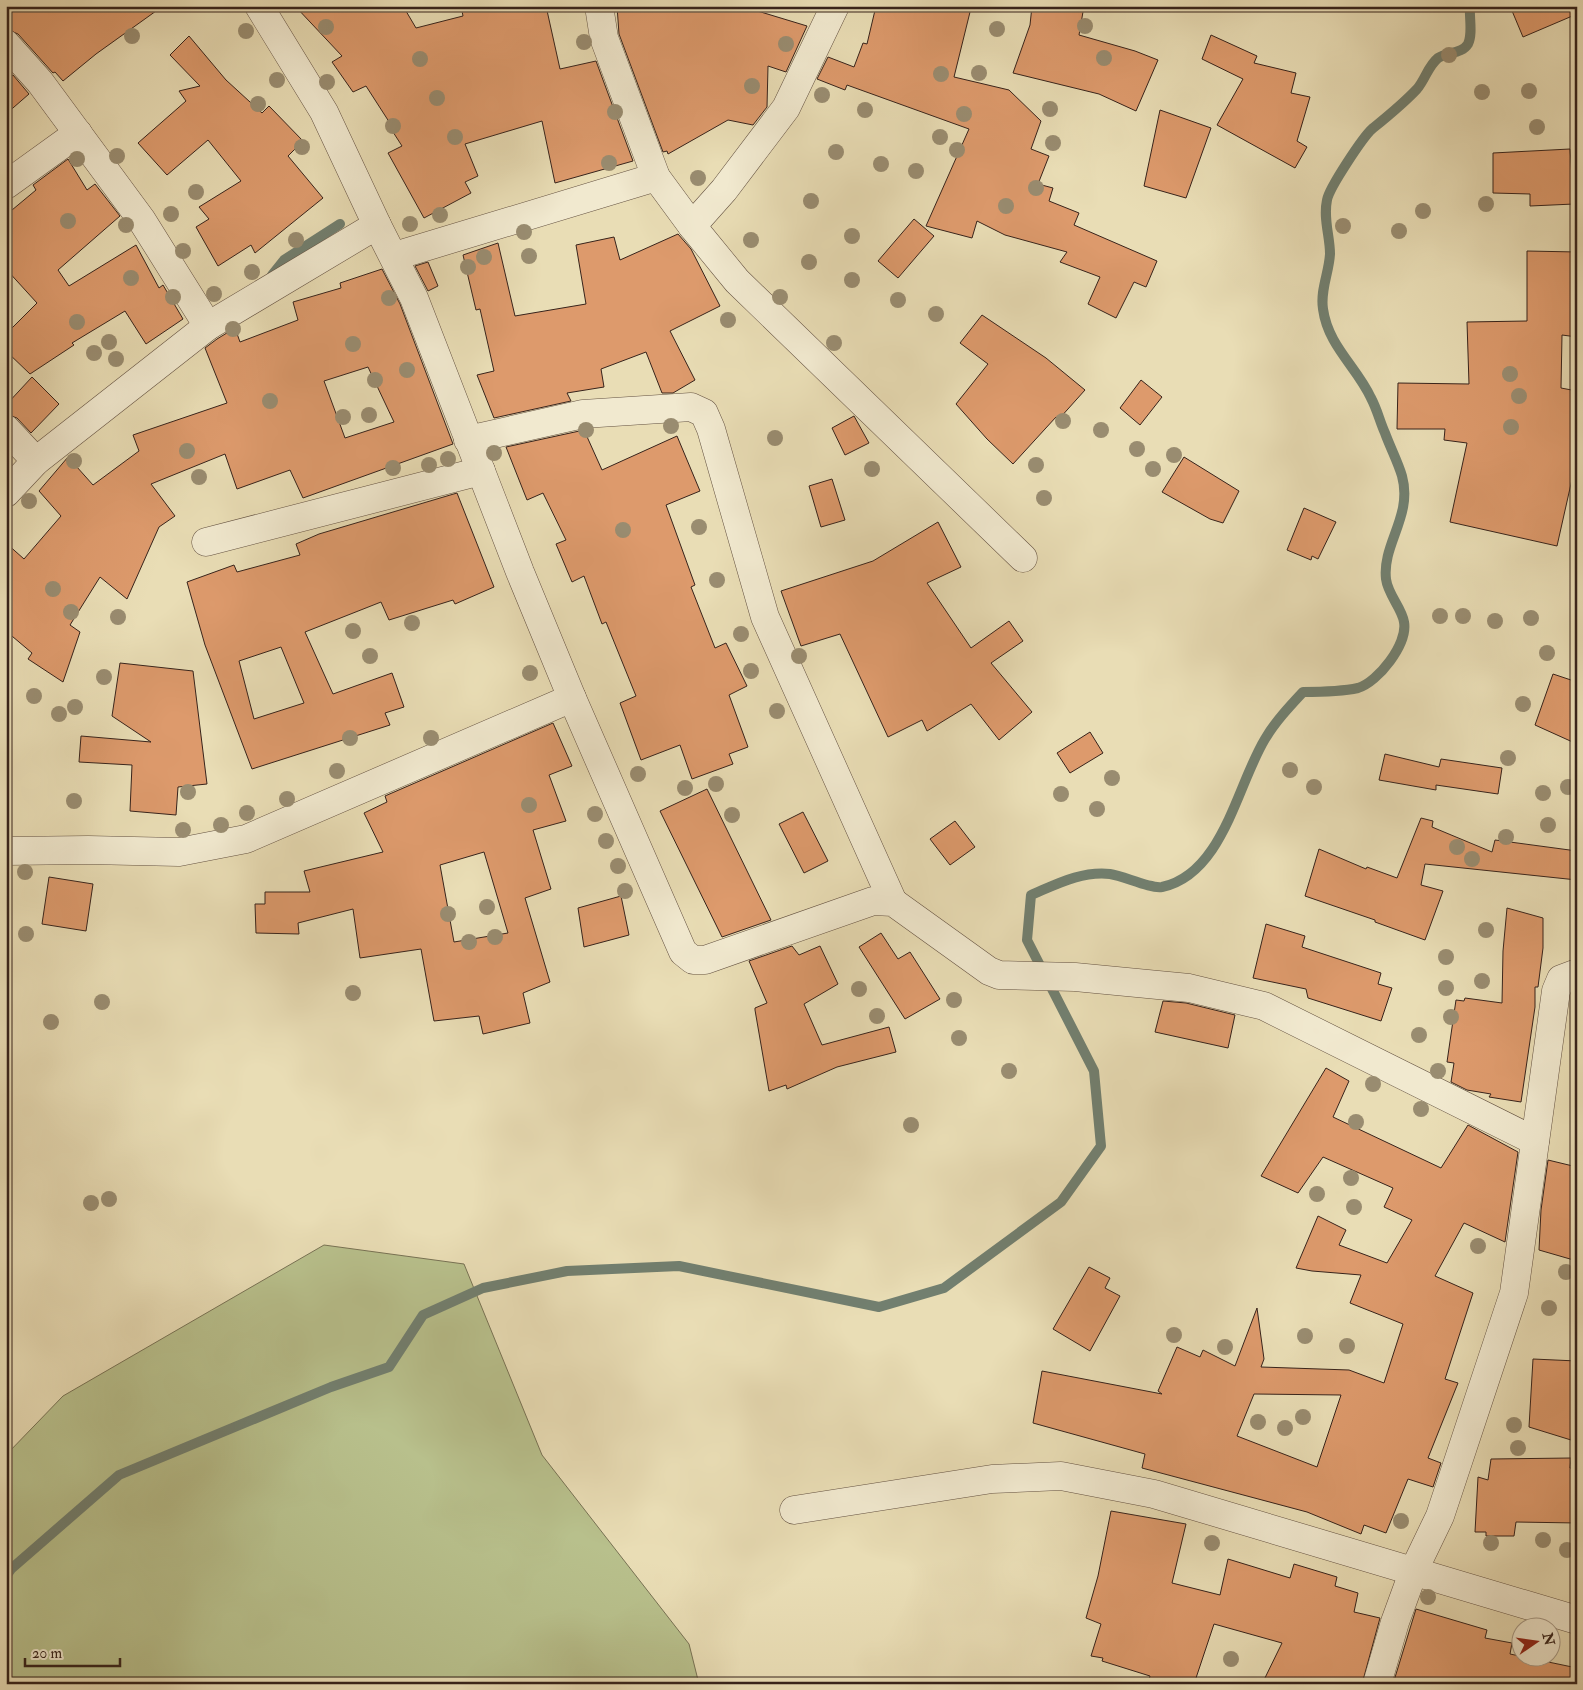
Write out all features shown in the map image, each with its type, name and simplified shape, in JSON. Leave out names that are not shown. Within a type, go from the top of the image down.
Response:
[{"type":"street","points":[[259,6],[324,112],[377,225],[414,298],[468,440],[572,698],[683,952],[693,960],[705,960],[874,901],[893,902]]},
{"type":"street","points":[[599,6],[604,38],[656,177],[692,226],[737,281],[1023,558]]},
{"type":"street","points":[[692,226],[724,190],[786,108],[834,6]]},
{"type":"street","points":[[6,44],[40,82],[142,219],[208,326]]},
{"type":"street","points":[[6,185],[78,133]]},
{"type":"street","points":[[394,256],[656,177]]},
{"type":"street","points":[[6,494],[36,461],[208,326],[377,225]]},
{"type":"street","points":[[468,440],[583,414],[691,406],[704,413],[711,430],[765,617],[893,902],[989,971],[1008,976],[1075,976],[1190,988],[1264,1006],[1535,1141]]},
{"type":"street","points":[[6,429],[36,461]]},
{"type":"street","points":[[206,542],[481,471]]},
{"type":"street","points":[[6,851],[179,852],[246,839],[572,698]]},
{"type":"street","points":[[1377,1684],[1395,1622],[1414,1570],[1440,1516],[1514,1293],[1556,991],[1561,979],[1577,973]]},
{"type":"street","points":[[794,1510],[992,1479],[1061,1476],[1154,1494],[1577,1620]]},
{"type":"green space","points":[[324,1245],[464,1264],[542,1455],[689,1644],[699,1684],[6,1684],[6,1455],[63,1396]]},
{"type":"building","points":[[6,6],[163,6],[96,54],[63,81],[55,72],[53,73],[18,34],[6,29]]},
{"type":"building","points":[[295,6],[403,6],[416,28],[463,16],[461,6],[546,6],[560,69],[596,61],[633,161],[555,183],[542,121],[465,144],[478,176],[465,182],[471,193],[424,218],[388,153],[402,146],[393,132],[395,131],[366,86],[353,92],[332,62],[342,56]]},
{"type":"building","points":[[617,6],[741,6],[807,26],[786,72],[768,66],[767,107],[753,125],[728,120],[668,154],[667,151],[663,152],[619,34]]},
{"type":"building","points":[[876,6],[948,6],[970,12],[954,77],[1009,90],[1041,121],[1031,149],[1049,156],[1038,184],[1053,188],[1049,201],[1079,213],[1074,225],[1157,261],[1146,287],[1134,282],[1116,318],[1088,304],[1100,277],[1060,262],[1067,252],[1005,235],[977,221],[972,238],[926,226],[969,129],[847,85],[845,90],[817,79],[828,57],[854,67],[863,43],[867,44]]},
{"type":"building","points":[[1032,6],[1084,6],[1079,35],[1135,51],[1158,60],[1136,111],[1099,94],[1013,73],[1030,25]]},
{"type":"building","points":[[1510,6],[1577,6],[1577,14],[1523,37]]},
{"type":"building","points":[[1211,35],[1257,56],[1254,63],[1296,73],[1291,93],[1310,97],[1297,141],[1307,147],[1295,168],[1217,125],[1243,79],[1202,59]]},
{"type":"building","points":[[189,36],[226,80],[262,113],[269,106],[303,141],[288,156],[323,198],[255,253],[251,245],[218,266],[196,227],[209,219],[199,207],[241,181],[208,140],[167,175],[138,143],[186,101],[179,91],[200,86],[170,55]]},
{"type":"building","points":[[13,75],[29,94],[6,114],[6,80]]},
{"type":"building","points":[[1160,110],[1211,128],[1186,198],[1144,186]]},
{"type":"building","points":[[1570,149],[1574,204],[1530,206],[1530,194],[1493,193],[1493,153]]},
{"type":"building","points":[[68,159],[87,190],[95,184],[120,216],[58,270],[69,286],[136,245],[159,288],[163,285],[183,319],[146,344],[125,311],[72,343],[74,345],[30,374],[6,351],[6,334],[37,303],[6,269],[6,215],[36,190],[33,185]]},
{"type":"building","points":[[914,219],[934,236],[898,278],[878,261]]},
{"type":"building","points":[[678,234],[691,249],[720,306],[670,331],[695,380],[673,393],[662,393],[646,352],[601,369],[604,387],[567,393],[571,401],[494,418],[477,375],[494,371],[480,309],[476,310],[463,255],[498,243],[515,316],[586,304],[576,245],[614,237],[620,260]]},
{"type":"building","points":[[1527,251],[1577,252],[1577,337],[1562,335],[1561,388],[1577,391],[1577,457],[1557,546],[1450,522],[1467,443],[1444,440],[1445,429],[1397,429],[1398,383],[1469,384],[1467,322],[1527,321]]},
{"type":"building","points":[[428,262],[438,286],[428,291],[415,266]]},
{"type":"building","points":[[382,269],[400,304],[453,444],[303,498],[290,470],[237,489],[225,454],[151,484],[175,516],[159,527],[127,599],[100,577],[70,625],[80,632],[63,682],[28,659],[32,653],[6,631],[6,543],[24,559],[61,516],[39,491],[68,457],[93,485],[139,451],[133,435],[227,403],[205,348],[235,328],[240,342],[298,320],[293,302],[341,288],[340,283]],"holes":[[[368,367],[394,422],[345,438],[324,381]]]},
{"type":"building","points":[[982,315],[1046,358],[1085,390],[1059,419],[1056,417],[1013,464],[987,439],[956,404],[988,364],[960,343]]},
{"type":"building","points":[[32,377],[59,404],[31,433],[17,418],[6,414],[6,405]]},
{"type":"building","points":[[1141,380],[1162,397],[1140,425],[1120,408]]},
{"type":"building","points":[[854,416],[869,443],[845,455],[832,428]]},
{"type":"building","points":[[584,430],[602,470],[677,436],[700,491],[666,505],[695,585],[691,587],[715,648],[726,643],[747,686],[729,695],[748,747],[729,754],[733,764],[692,779],[680,745],[641,760],[620,703],[636,696],[606,622],[602,624],[584,576],[572,582],[556,544],[566,540],[543,493],[527,500],[506,447]]},
{"type":"building","points":[[1184,457],[1239,491],[1223,523],[1210,519],[1162,492]]},
{"type":"building","points":[[832,479],[845,520],[821,527],[809,486]]},
{"type":"building","points":[[457,493],[494,587],[455,604],[453,600],[389,620],[381,602],[305,632],[333,694],[392,673],[404,707],[385,713],[390,725],[252,769],[205,645],[187,582],[234,565],[237,572],[300,555],[296,544],[319,534]],"holes":[[[281,647],[304,703],[254,719],[239,661]]]},
{"type":"building","points":[[1304,508],[1336,522],[1318,559],[1312,556],[1311,560],[1287,550]]},
{"type":"building","points":[[938,522],[961,567],[927,583],[971,648],[1009,621],[1023,641],[991,663],[1032,712],[999,740],[971,704],[927,731],[922,720],[888,737],[840,634],[801,646],[781,591],[873,561]]},
{"type":"building","points":[[120,663],[193,671],[207,784],[178,787],[176,815],[130,811],[132,765],[79,762],[81,736],[151,742],[112,716]]},
{"type":"building","points":[[1553,674],[1577,682],[1577,744],[1535,725]]},
{"type":"building","points":[[553,723],[572,766],[549,775],[566,821],[533,830],[551,889],[525,898],[550,982],[523,993],[530,1023],[483,1034],[479,1016],[434,1021],[421,949],[360,958],[353,909],[298,923],[299,934],[256,933],[255,904],[265,904],[265,892],[310,892],[304,871],[383,852],[364,813],[387,802],[385,796]],"holes":[[[484,852],[508,933],[454,942],[440,865]]]},
{"type":"building","points":[[1090,732],[1103,753],[1070,773],[1057,753]]},
{"type":"building","points":[[1385,754],[1439,767],[1441,759],[1502,768],[1498,794],[1436,785],[1436,790],[1379,780]]},
{"type":"building","points":[[707,789],[771,920],[722,937],[660,811]]},
{"type":"building","points":[[803,812],[828,861],[804,873],[779,824]]},
{"type":"building","points":[[1421,818],[1433,821],[1432,827],[1492,852],[1495,840],[1577,851],[1577,880],[1425,864],[1421,885],[1443,891],[1425,940],[1375,922],[1375,920],[1305,896],[1319,849],[1366,869],[1367,867],[1397,878]]},
{"type":"building","points":[[955,821],[975,847],[950,865],[930,839]]},
{"type":"building","points":[[49,877],[93,884],[86,931],[42,924]]},
{"type":"building","points":[[621,896],[629,935],[584,947],[578,908]]},
{"type":"building","points":[[1507,908],[1543,918],[1543,948],[1538,987],[1535,987],[1535,1007],[1521,1102],[1489,1097],[1491,1094],[1467,1090],[1451,1082],[1454,1063],[1447,1062],[1456,1000],[1464,1001],[1465,998],[1502,1003],[1503,951]]},
{"type":"building","points":[[1266,924],[1305,936],[1302,947],[1381,973],[1378,984],[1392,988],[1381,1021],[1308,998],[1306,989],[1253,978]]},
{"type":"building","points":[[881,933],[898,959],[910,952],[940,999],[905,1019],[859,947]]},
{"type":"building","points":[[792,946],[799,955],[820,946],[838,984],[804,1004],[822,1045],[889,1027],[896,1052],[837,1067],[787,1089],[786,1085],[769,1091],[755,1010],[755,1008],[767,1003],[749,961]]},
{"type":"building","points":[[1163,1001],[1186,1003],[1235,1015],[1228,1048],[1155,1032]]},
{"type":"building","points":[[1326,1068],[1349,1081],[1333,1117],[1441,1168],[1468,1125],[1518,1152],[1505,1242],[1464,1223],[1435,1276],[1473,1293],[1445,1379],[1458,1383],[1428,1458],[1441,1463],[1433,1487],[1408,1479],[1386,1533],[1364,1525],[1361,1534],[1307,1512],[1142,1468],[1145,1454],[1033,1423],[1042,1371],[1162,1394],[1158,1391],[1177,1347],[1200,1357],[1203,1350],[1235,1366],[1257,1308],[1264,1359],[1261,1367],[1349,1370],[1384,1383],[1403,1324],[1350,1303],[1361,1275],[1296,1268],[1318,1216],[1346,1230],[1339,1245],[1387,1263],[1412,1220],[1384,1207],[1393,1188],[1323,1157],[1298,1193],[1261,1176]],"holes":[[[1254,1394],[1341,1395],[1317,1467],[1237,1436]]]},
{"type":"building","points":[[1548,1160],[1577,1167],[1577,1261],[1539,1250],[1541,1210]]},
{"type":"building","points":[[1089,1267],[1110,1278],[1105,1288],[1120,1296],[1090,1351],[1053,1329]]},
{"type":"building","points":[[1533,1359],[1577,1361],[1577,1417],[1572,1417],[1571,1440],[1529,1427]]},
{"type":"building","points":[[1571,1458],[1570,1468],[1577,1468],[1577,1523],[1516,1522],[1514,1536],[1486,1536],[1486,1532],[1475,1532],[1478,1477],[1488,1480],[1491,1459]]},
{"type":"building","points":[[1111,1511],[1186,1524],[1172,1583],[1220,1595],[1228,1559],[1290,1578],[1294,1564],[1337,1577],[1335,1586],[1358,1593],[1354,1612],[1380,1618],[1362,1684],[1262,1684],[1282,1643],[1214,1624],[1194,1684],[1148,1684],[1150,1676],[1102,1661],[1103,1658],[1091,1656],[1101,1624],[1086,1618],[1098,1576]]},
{"type":"building","points":[[1416,1609],[1487,1630],[1485,1638],[1510,1643],[1510,1668],[1560,1668],[1560,1664],[1577,1668],[1577,1684],[1393,1684]]},
{"type":"waterway","points":[[6,1576],[11,1569],[119,1475],[331,1387],[389,1367],[423,1315],[483,1288],[567,1271],[679,1266],[879,1307],[944,1288],[1061,1202],[1101,1146],[1094,1071],[1027,940],[1031,895],[1069,879],[1089,874],[1110,874],[1157,887],[1183,879],[1200,865],[1214,847],[1265,739],[1303,692],[1344,690],[1358,688],[1366,684],[1390,661],[1401,641],[1404,622],[1387,585],[1386,566],[1404,504],[1402,476],[1373,402],[1337,345],[1326,322],[1322,302],[1330,254],[1326,207],[1329,194],[1334,185],[1361,142],[1372,129],[1417,89],[1438,58],[1462,50],[1468,44],[1471,30],[1470,6]]},
{"type":"waterway","points":[[272,275],[284,260],[340,224]]}]
